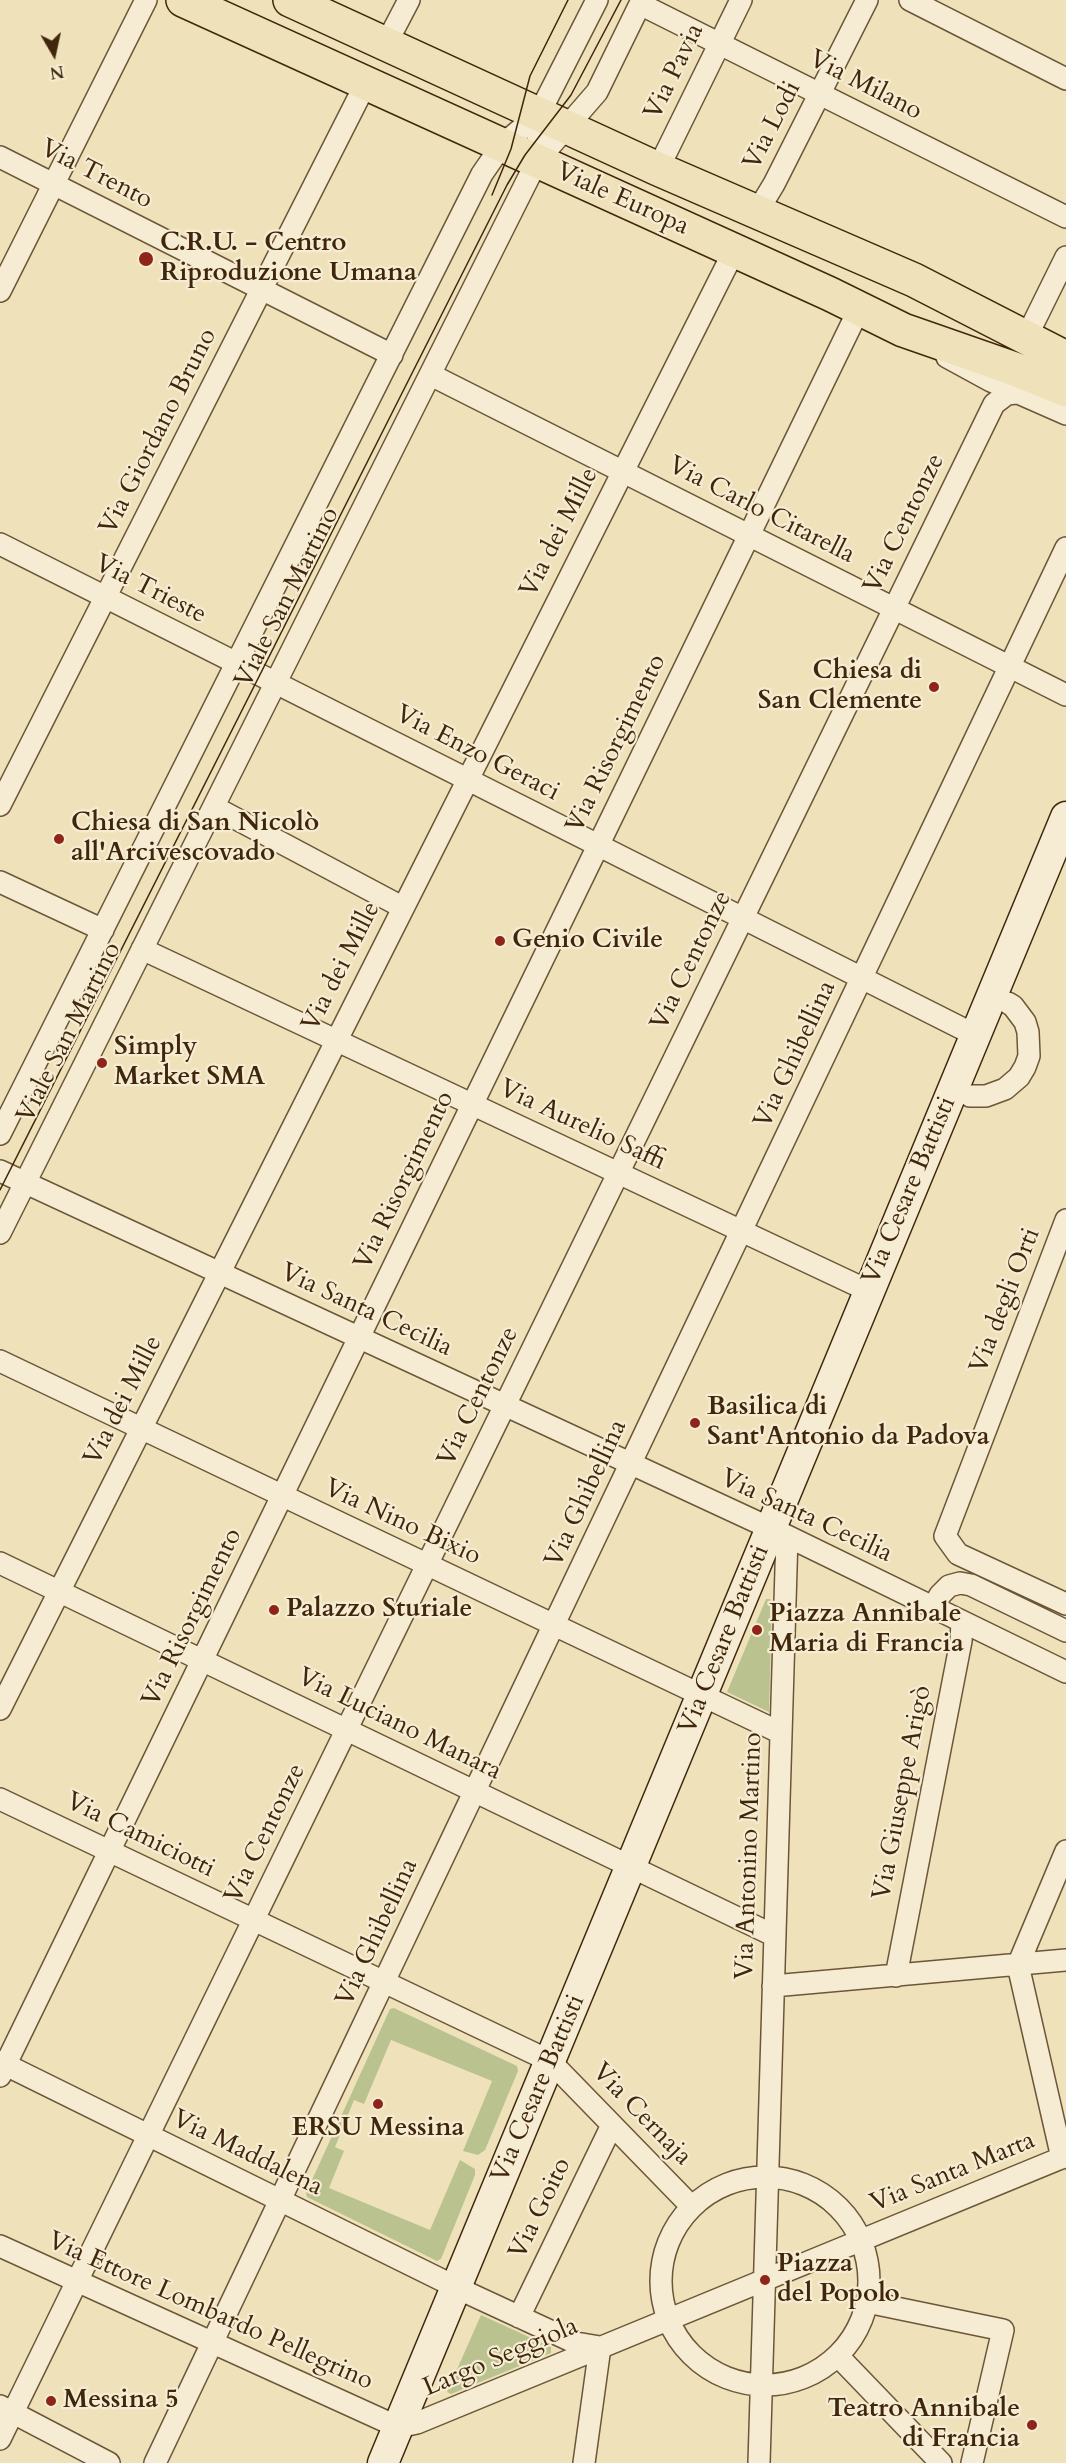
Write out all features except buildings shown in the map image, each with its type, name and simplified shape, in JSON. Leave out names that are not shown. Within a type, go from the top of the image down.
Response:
[{"type":"main road","name":"Viale Europa","points":[[183,0],[903,330],[1057,370]]},
{"type":"main road","name":"Viale Europa","points":[[290,0],[657,169],[914,280],[1057,370]]},
{"type":"main road","name":"Via Cesare Battisti","points":[[779,1532],[869,1291],[1066,817]]},
{"type":"main road","name":"Via Cesare Battisti","points":[[383,2463],[407,2425],[779,1532],[970,1096],[1066,858]]},
{"type":"main road","name":"Via Cesare Battisti","points":[[400,2463],[407,2425]]},
{"type":"street","points":[[0,291],[146,0]]},
{"type":"street","points":[[386,44],[409,0]]},
{"type":"street","name":"Viale San Martino","points":[[0,1233],[537,161],[597,0]]},
{"type":"street","name":"Via Pavia","points":[[657,169],[741,0]]},
{"type":"street","name":"Via Lodi","points":[[758,212],[867,0]]},
{"type":"street","points":[[910,0],[1066,79]]},
{"type":"street","name":"Viale San Martino","points":[[0,1134],[482,174],[502,145],[553,121],[597,92],[641,2]]},
{"type":"street","name":"Via Milano","points":[[641,2],[720,44],[1066,217]]},
{"type":"street","name":"Via Giordano Bruno","points":[[0,805],[366,83]]},
{"type":"street","points":[[537,161],[553,121]]},
{"type":"street","name":"Via Trento","points":[[0,157],[392,355]]},
{"type":"street","name":"Via dei Mille","points":[[0,1708],[734,251]]},
{"type":"street","points":[[903,330],[974,373],[1018,393],[1057,370],[1066,257]]},
{"type":"street","name":"Via Risorgimento","points":[[2,2068],[859,309]]},
{"type":"street","name":"Via Carlo Citarella","points":[[431,375],[1066,695]]},
{"type":"street","name":"Via Centonze","points":[[0,2439],[7,2409],[78,2281],[993,404],[1007,394],[1018,393]]},
{"type":"street","name":"Via Trieste","points":[[0,544],[276,683]]},
{"type":"street","name":"Via Ghibellina","points":[[155,2463],[1010,667],[1058,587],[1066,548]]},
{"type":"street","name":"Via Enzo Geraci","points":[[276,683],[975,1035]]},
{"type":"street","points":[[214,807],[402,907]]},
{"type":"street","points":[[0,882],[103,930]]},
{"type":"street","name":"Via Aurelio Saffi","points":[[142,949],[869,1291]]},
{"type":"street","points":[[970,1096],[986,1096],[1005,1089],[1019,1077],[1025,1067],[1029,1056],[1028,1032],[1025,1022],[1008,1003]]},
{"type":"street","name":"Via Santa Cecilia","points":[[0,1170],[779,1532],[1066,1672]]},
{"type":"street","name":"Via degli Orti","points":[[1066,1220],[945,1536],[958,1554],[1066,1604]]},
{"type":"street","name":"Via Nino Bixio","points":[[0,1361],[781,1733]]},
{"type":"street","name":"Via Antonino Martino","points":[[767,2177],[781,1733],[779,1532]]},
{"type":"street","name":"Via Luciano Manara","points":[[0,1563],[775,1936]]},
{"type":"street","points":[[933,1607],[949,1586],[960,1583],[971,1585],[1066,1631]]},
{"type":"street","name":"Via Giuseppe Arigò","points":[[896,1976],[961,1641],[962,1622]]},
{"type":"street","name":"Via Camiciotti","points":[[0,1799],[556,2067]]},
{"type":"street","points":[[1064,2157],[1018,1965],[1066,1851]]},
{"type":"street","points":[[773,1986],[1066,1960]]},
{"type":"street","name":"Via Cernaja","points":[[556,2067],[692,2206]]},
{"type":"street","name":"Via Maddalena","points":[[2,2068],[149,2135],[463,2291]]},
{"type":"street","name":"Via Goito","points":[[519,2317],[612,2125]]},
{"type":"street","name":"Via Santa Marta","points":[[861,2240],[1064,2157]]},
{"type":"street","points":[[759,2463],[767,2177]]},
{"type":"street","points":[[767,2177],[801,2184],[830,2200],[848,2219],[861,2240],[869,2271],[867,2302],[856,2331],[838,2356],[821,2369],[802,2378],[782,2384],[761,2385],[732,2380],[705,2366],[683,2346],[668,2320],[661,2286],[665,2251],[672,2235],[692,2206],[719,2188],[735,2182],[767,2177]]},
{"type":"street","points":[[584,2463],[600,2348],[861,2240]]},
{"type":"street","name":"Via Ettore Lombardo Pellegrino","points":[[0,2246],[213,2343],[407,2425]]},
{"type":"street","name":"Largo Seggiola","points":[[463,2291],[576,2343],[600,2348]]},
{"type":"street","points":[[867,2302],[1003,2330],[972,2463]]},
{"type":"street","name":"Largo Seggiola","points":[[407,2425],[600,2348]]},
{"type":"street","points":[[838,2356],[941,2463]]},
{"type":"street","points":[[7,2409],[109,2463]]},
{"type":"green space","points":[[766,1599],[770,1599],[772,1604],[769,1712],[727,1692]]},
{"type":"green space","points":[[394,2008],[517,2066],[518,2071],[485,2150],[478,2155],[463,2151],[492,2081],[391,2040],[364,2104],[354,2100],[335,2147],[344,2151],[329,2188],[430,2230],[460,2160],[475,2169],[475,2175],[441,2259],[437,2261],[307,2197],[306,2193],[390,2009]]},
{"type":"green space","points":[[481,2315],[551,2347],[551,2353],[451,2394],[447,2392]]},
{"type":"tram line","points":[[492,195],[511,149],[530,76],[568,0]]},
{"type":"tram line","points":[[0,1190],[507,185],[525,155],[571,95],[621,0]]},
{"type":"place","name":"C.R.U. - Centro Riproduzione Umana","points":[[146,259]]},
{"type":"place","name":"Chiesa di San Clemente","points":[[934,687]]},
{"type":"place","name":"Chiesa di San Nicolò all'Arcivescovado","points":[[59,839]]},
{"type":"place","name":"Genio Civile","points":[[500,941]]},
{"type":"place","name":"Simply Market SMA","points":[[102,1063]]},
{"type":"place","name":"Basilica di Sant'Antonio da Padova","points":[[695,1423]]},
{"type":"place","name":"Palazzo Sturiale","points":[[274,1610]]},
{"type":"place","name":"Piazza Annibale Maria di Francia","points":[[757,1630]]},
{"type":"place","name":"ERSU Messina","points":[[378,2104]]},
{"type":"place","name":"Piazza del Popolo","points":[[765,2280]]},
{"type":"place","name":"Messina 5","points":[[51,2401]]},
{"type":"place","name":"Teatro Annibale di Francia","points":[[1032,2425]]}]
